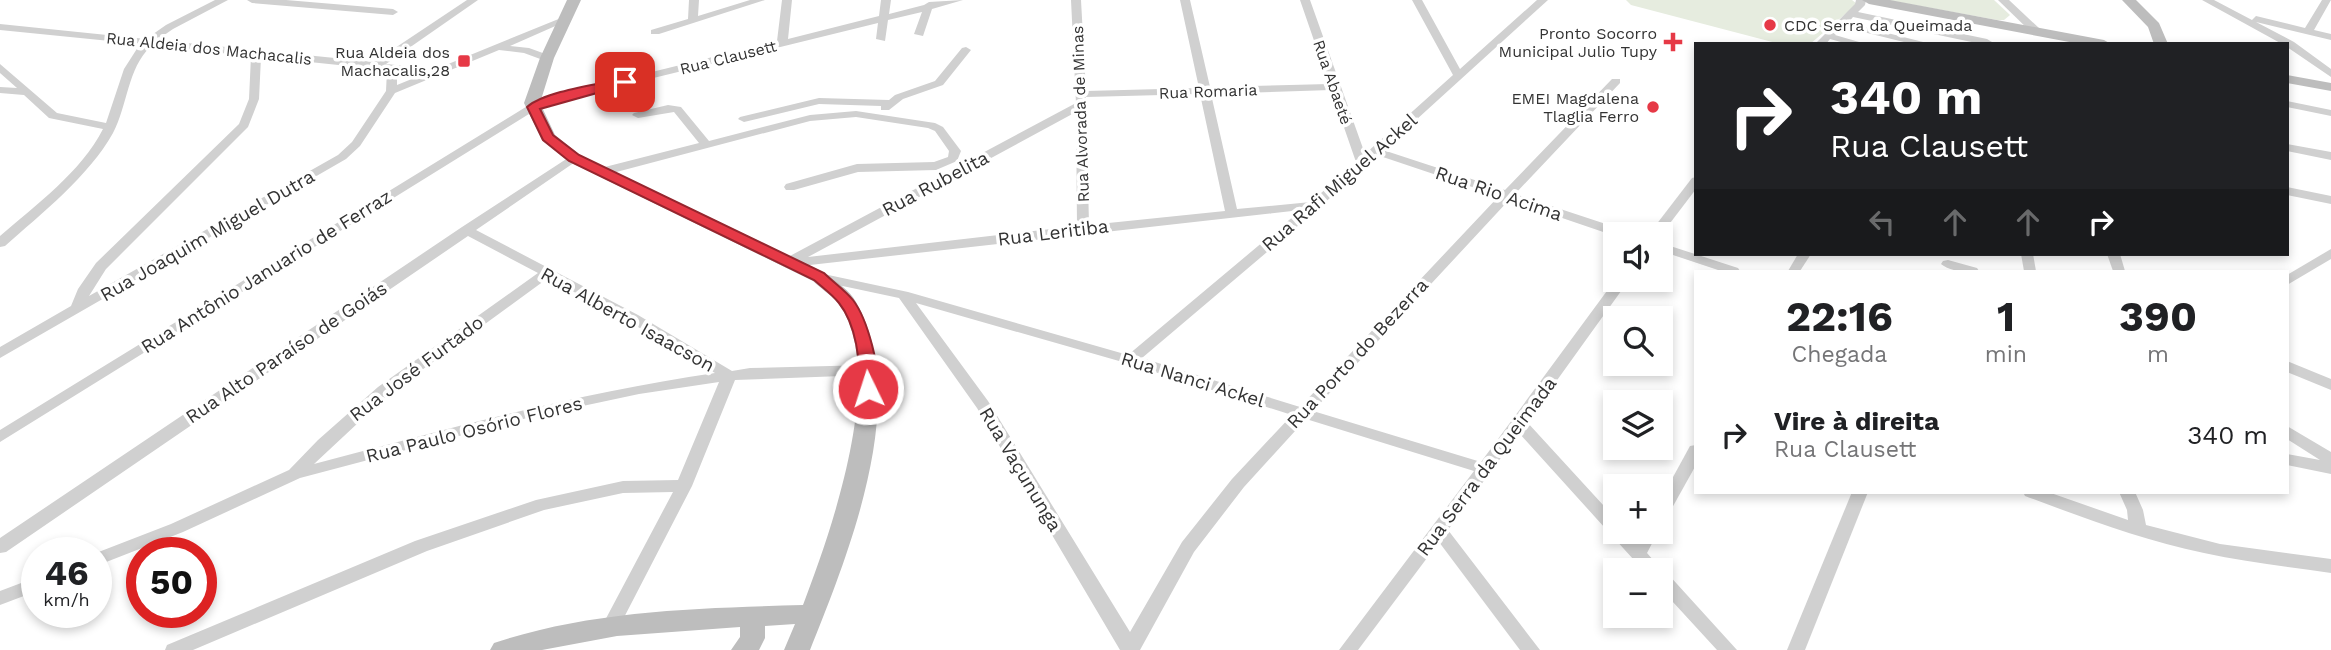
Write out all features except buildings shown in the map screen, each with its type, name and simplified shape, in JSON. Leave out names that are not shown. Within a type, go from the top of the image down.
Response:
[{"type":"main road","points":[[574,0],[534,92],[533,107],[548,137],[574,158],[601,172],[819,277],[846,302],[858,326],[869,370],[864,429],[848,509],[797,650]]},
{"type":"main road","points":[[1869,0],[2094,42]]},
{"type":"main road","points":[[2129,0],[2154,26],[2160,42]]},
{"type":"main road","points":[[2289,79],[2331,88]]},
{"type":"main road","points":[[503,650],[567,641],[611,626],[812,614]]},
{"type":"main road","points":[[744,650],[754,636],[754,626],[749,616]]},
{"type":"street","points":[[0,242],[93,152],[110,127],[131,65],[148,42],[223,0]]},
{"type":"street","points":[[252,0],[393,12]]},
{"type":"street","points":[[437,72],[391,91],[385,65],[472,0]]},
{"type":"street","points":[[694,0],[694,20]]},
{"type":"street","points":[[655,32],[760,0]]},
{"type":"street","points":[[782,44],[787,0]]},
{"type":"street","points":[[881,39],[886,0]]},
{"type":"street","name":"Rua Clausett","points":[[533,107],[547,101],[958,0]]},
{"type":"street","name":"Rua Alvorada de Minas","points":[[1076,0],[1083,229]]},
{"type":"street","points":[[1185,0],[1232,213]]},
{"type":"street","name":"Rua Abaeté","points":[[1306,0],[1362,163]]},
{"type":"street","points":[[1417,0],[1458,75]]},
{"type":"street","name":"Rua Rafi Miguel Ackel","points":[[1131,360],[1315,205],[1544,0]]},
{"type":"street","points":[[1825,40],[1852,14],[1861,0]]},
{"type":"street","points":[[2003,0],[2036,31]]},
{"type":"street","points":[[2207,0],[2286,42]]},
{"type":"street","points":[[2308,32],[2326,0]]},
{"type":"street","points":[[919,34],[929,5]]},
{"type":"street","points":[[1852,14],[1982,42]]},
{"type":"street","points":[[2234,14],[2331,37]]},
{"type":"street","name":"Rua Aldeia dos Machacalis","points":[[0,27],[437,72],[564,20]]},
{"type":"street","points":[[1985,22],[1987,42]]},
{"type":"street","points":[[1841,24],[1918,42]]},
{"type":"street","points":[[1825,40],[1843,42]]},
{"type":"street","points":[[2289,43],[2331,74]]},
{"type":"street","name":"Rua Aldeia dos Machacalis","points":[[496,48],[525,50],[547,58]]},
{"type":"street","points":[[877,117],[891,103],[939,83],[966,50]]},
{"type":"street","points":[[77,309],[85,289],[101,266],[244,125],[254,99],[256,53]]},
{"type":"street","points":[[0,66],[53,116],[110,127]]},
{"type":"street","name":"Rua Porto do Bezerra","points":[[1130,649],[1161,591],[1211,516],[1303,412],[1616,81]]},
{"type":"street","name":"Rua Romaria","points":[[1081,99],[1335,87]]},
{"type":"street","points":[[0,89],[25,92]]},
{"type":"street","name":"Rua Joaquim Miguel Dutra","points":[[0,353],[342,157],[356,144],[391,91]]},
{"type":"street","name":"Rua Rubelita","points":[[790,263],[1081,99]]},
{"type":"street","points":[[744,119],[819,101],[891,103]]},
{"type":"street","points":[[2289,104],[2331,113]]},
{"type":"street","name":"Rua Antônio Januario de Ferraz","points":[[0,436],[533,107]]},
{"type":"street","points":[[638,115],[668,108],[677,109],[707,145]]},
{"type":"street","points":[[601,172],[827,115],[877,117],[939,129],[955,151],[949,162],[936,166],[857,168],[790,187]]},
{"type":"street","points":[[2289,147],[2331,156]]},
{"type":"street","name":"Rua Rio Acima","points":[[1376,151],[1603,228]]},
{"type":"street","name":"Rua Alto Paraíso de Goiás","points":[[0,547],[574,158]]},
{"type":"street","points":[[1664,222],[1694,184]]},
{"type":"street","points":[[2289,191],[2331,200]]},
{"type":"street","name":"Rua Leritiba","points":[[790,263],[1315,205]]},
{"type":"street","name":"Rua Alberto Isaacson","points":[[466,230],[611,306],[729,376],[684,486],[611,626]]},
{"type":"street","points":[[1673,251],[1730,270]]},
{"type":"street","points":[[2289,280],[2331,253]]},
{"type":"street","points":[[1948,263],[1969,270]]},
{"type":"street","name":"Rua José Furtado","points":[[295,474],[324,441],[357,411],[546,273]]},
{"type":"street","name":"Rua Nanci Ackel","points":[[819,277],[901,295],[1131,360],[1485,469]]},
{"type":"street","name":"Rua Serra da Queimada","points":[[1348,650],[1519,424],[1613,292]]},
{"type":"street","name":"Rua Nanci Ackel","points":[[846,302],[870,294],[901,295]]},
{"type":"street","name":"Rua Vaçununga","points":[[901,295],[983,405],[1130,649]]},
{"type":"street","points":[[2289,367],[2331,385]]},
{"type":"street","name":"Rua Paulo Osório Flores","points":[[112,554],[177,528],[295,474],[531,412],[639,389],[729,376],[869,370]]},
{"type":"street","points":[[1519,424],[1603,515]]},
{"type":"street","points":[[2289,432],[2331,460]]},
{"type":"street","points":[[1673,491],[1694,454]]},
{"type":"street","points":[[2289,459],[2331,468]]},
{"type":"street","points":[[174,650],[421,546],[542,504],[623,487],[684,486]]},
{"type":"street","points":[[1796,650],[1859,494]]},
{"type":"street","points":[[2037,494],[2138,530],[2232,553],[2331,566]]},
{"type":"street","points":[[2128,494],[2135,510],[2138,530]]},
{"type":"street","points":[[1438,529],[1531,650]]},
{"type":"street","points":[[1629,544],[1642,558]]},
{"type":"street","points":[[1638,554],[1643,544]]},
{"type":"street","points":[[0,598],[21,590]]},
{"type":"street","points":[[1673,591],[1728,650]]},
{"type":"shaded area","points":[[1626,0],[1852,0],[1857,4],[1812,42],[1772,42],[1631,5]]},
{"type":"shaded area","points":[[1887,0],[1994,0],[2010,15],[2004,20],[1997,20]]},
{"type":"place","name":"CDC Serra da Queimada","points":[[1770,25]]},
{"type":"place","name":"Pronto Socorro Municipal Julio Tupy","points":[[1673,42]]},
{"type":"place","name":"Rua Aldeia dos Machacalis,28","points":[[464,61]]},
{"type":"place","name":"EMEI Magdalena Tlaglia Ferro","points":[[1653,107]]},
{"type":"route","points":[[625,82],[547,101],[533,107],[548,137],[574,158],[819,277],[846,302],[858,326],[869,370],[868,389]]}]
